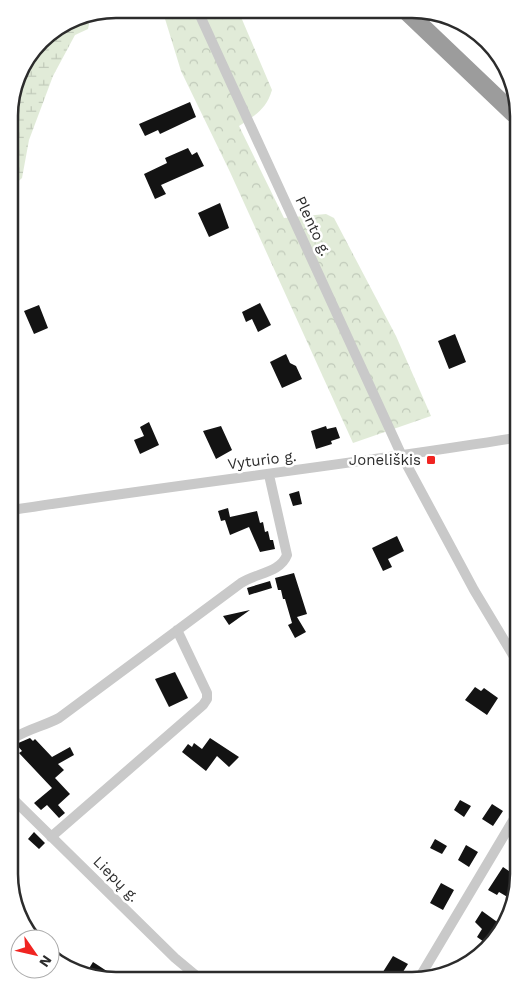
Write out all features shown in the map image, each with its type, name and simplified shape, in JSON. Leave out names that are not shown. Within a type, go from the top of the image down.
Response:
[{"type":"highway","points":[[413,18],[509,109]]},
{"type":"street","name":"Plento g.","points":[[201,18],[402,456],[474,590],[509,649]]},
{"type":"street","name":"Vyturio g.","points":[[18,509],[147,489],[269,475],[510,439]]},
{"type":"street","points":[[18,736],[29,729],[47,725],[59,718],[250,577],[279,568],[285,562],[287,555],[269,475]]},
{"type":"street","points":[[51,837],[207,699],[177,630]]},
{"type":"street","name":"Liepų g.","points":[[18,804],[175,958],[192,972]]},
{"type":"street","points":[[423,971],[509,827]]},
{"type":"green space","points":[[165,18],[241,18],[272,90],[267,103],[255,115],[239,126],[284,218],[326,214],[334,218],[396,336],[431,416],[353,443],[230,172],[181,71]]},
{"type":"green space","points":[[90,21],[88,29],[75,35],[53,76],[29,140],[22,178],[18,182],[18,103],[28,72],[34,61],[51,42],[72,28]]},
{"type":"building","points":[[190,102],[196,117],[160,134],[158,130],[145,136],[139,124]]},
{"type":"building","points":[[188,148],[192,155],[197,152],[204,166],[161,185],[166,194],[155,199],[144,174],[167,163],[165,158]]},
{"type":"building","points":[[220,203],[229,228],[209,237],[198,213]]},
{"type":"building","points":[[260,303],[271,325],[258,332],[252,319],[246,322],[242,312]]},
{"type":"building","points":[[39,305],[48,328],[34,334],[24,311]]},
{"type":"building","points":[[455,334],[466,362],[449,369],[438,341]]},
{"type":"building","points":[[286,354],[290,363],[296,366],[302,379],[282,388],[270,362]]},
{"type":"building","points":[[149,422],[159,445],[140,454],[134,440],[144,436],[140,427]]},
{"type":"building","points":[[221,426],[232,450],[216,459],[203,431]]},
{"type":"building","points":[[326,426],[327,429],[336,427],[340,438],[331,441],[332,444],[316,449],[311,431]]},
{"type":"building","points":[[299,491],[302,504],[293,506],[289,494]]},
{"type":"building","points":[[228,508],[230,517],[257,511],[260,523],[263,522],[265,532],[268,531],[275,549],[260,552],[249,527],[230,535],[225,520],[221,521],[218,511]]},
{"type":"building","points":[[397,536],[404,551],[388,559],[392,567],[383,571],[372,548]]},
{"type":"building","points":[[294,573],[307,614],[297,617],[306,632],[295,638],[288,625],[292,623],[285,599],[283,599],[281,590],[278,590],[275,578]]},
{"type":"building","points":[[270,581],[272,588],[249,595],[247,588]]},
{"type":"building","points":[[250,610],[229,625],[223,616]]},
{"type":"building","points":[[175,672],[188,698],[169,707],[155,679]]},
{"type":"building","points":[[475,687],[481,691],[484,688],[498,698],[487,715],[465,700]]},
{"type":"building","points":[[30,738],[33,741],[35,739],[52,757],[70,747],[74,755],[58,764],[64,770],[55,778],[70,794],[58,805],[65,813],[59,818],[47,805],[41,810],[34,803],[52,788],[19,753],[22,751],[18,743]]},
{"type":"building","points":[[210,738],[239,757],[229,767],[217,756],[206,771],[182,752],[188,744],[192,747],[194,743],[202,749]]},
{"type":"building","points":[[460,800],[471,806],[464,817],[454,810]]},
{"type":"building","points":[[492,804],[503,811],[493,826],[482,819]]},
{"type":"building","points":[[34,832],[45,843],[39,849],[28,839]]},
{"type":"building","points":[[435,839],[447,846],[442,854],[430,848]]},
{"type":"building","points":[[466,845],[478,852],[469,867],[458,860]]},
{"type":"building","points":[[503,867],[509,871],[507,896],[499,892],[497,895],[488,890]]},
{"type":"building","points":[[441,883],[454,890],[443,910],[430,903]]},
{"type":"building","points":[[482,911],[497,922],[483,941],[477,937],[482,929],[475,922]]},
{"type":"building","points":[[393,956],[408,964],[403,972],[383,972]]},
{"type":"building","points":[[93,962],[107,971],[103,971],[89,968]]},
{"type":"place","name":"Joneliškis","points":[[431,460]]}]
